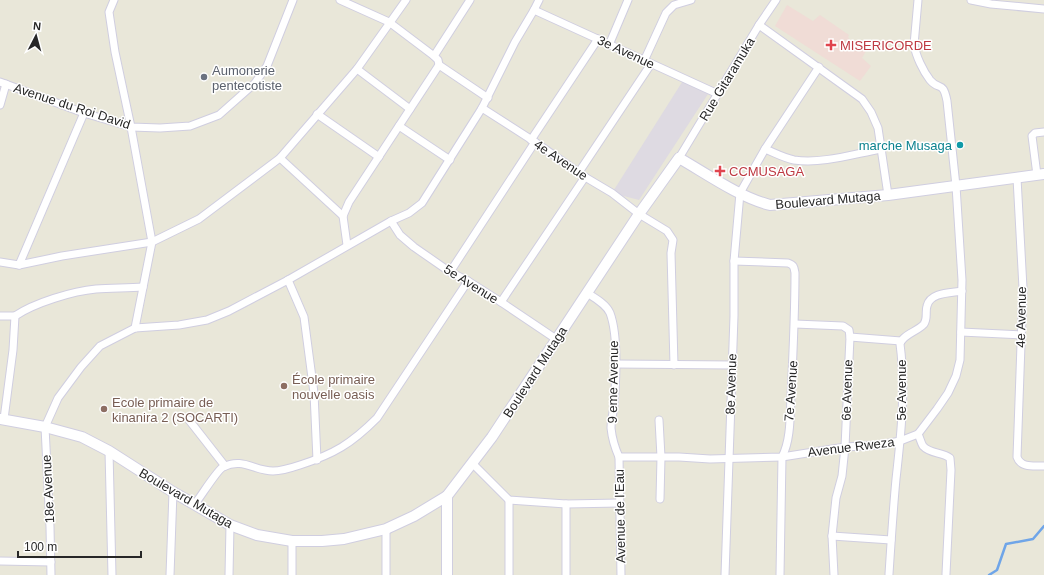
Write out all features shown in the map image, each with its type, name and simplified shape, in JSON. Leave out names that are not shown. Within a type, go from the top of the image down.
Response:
[{"type":"street","points":[[114,0],[109,12],[115,52],[131,127],[152,242],[135,328]]},
{"type":"street","name":"Avenue du Roi David","points":[[3,83],[84,113],[131,127],[160,128],[190,126],[219,115],[255,84],[267,66],[293,0]]},
{"type":"street","points":[[340,0],[389,22],[434,56],[438,60],[439,65],[488,98]]},
{"type":"street","points":[[0,262],[19,265],[62,256],[152,242],[199,219],[280,158],[357,68],[406,0]]},
{"type":"street","points":[[434,56],[470,0]]},
{"type":"street","points":[[45,427],[58,398],[81,367],[100,346],[135,328],[179,325],[207,320],[229,311],[288,280],[391,221],[409,213],[422,203],[488,98],[515,42],[539,0]]},
{"type":"street","points":[[609,45],[628,0]]},
{"type":"street","points":[[579,172],[648,62],[666,13],[674,5],[691,0]]},
{"type":"street","name":"Rue Gitaramuka","points":[[679,158],[759,25],[776,0]]},
{"type":"street","points":[[918,0],[914,45],[915,51],[931,81],[942,87],[945,91],[956,186],[962,291],[960,360],[956,376],[937,409],[918,434],[924,446],[929,451],[944,454],[950,458],[951,470],[946,574]]},
{"type":"street","points":[[971,0],[991,4],[1008,3],[1044,9]]},
{"type":"street","name":"3e Avenue","points":[[534,10],[718,94]]},
{"type":"street","points":[[759,25],[862,99],[871,112],[878,128],[888,195]]},
{"type":"street","points":[[450,272],[598,39]]},
{"type":"street","points":[[347,245],[343,216],[349,202],[439,65]]},
{"type":"street","points":[[740,193],[765,149],[819,67]]},
{"type":"street","points":[[357,68],[410,109]]},
{"type":"street","points":[[0,105],[3,83]]},
{"type":"street","name":"4e Avenue","points":[[482,108],[585,177],[612,193],[639,214],[667,231],[673,240],[671,253],[674,364]]},
{"type":"street","points":[[19,265],[84,113]]},
{"type":"street","points":[[317,114],[379,157]]},
{"type":"street","points":[[399,126],[450,160]]},
{"type":"street","points":[[1040,175],[1032,136],[1035,133],[1044,132]]},
{"type":"street","points":[[765,149],[784,158],[795,160],[818,160],[881,149]]},
{"type":"street","points":[[280,158],[343,216]]},
{"type":"street","name":"Boulevard Mutaga","points":[[2,419],[45,427],[82,437],[108,451],[194,505],[230,525],[257,535],[292,541],[344,539],[386,529],[414,516],[447,496],[492,437],[639,214],[679,158],[740,193],[770,206],[888,195],[1040,175]]},
{"type":"street","points":[[501,302],[585,177]]},
{"type":"street","name":"4e Avenue","points":[[1017,178],[1023,288],[1017,457],[1019,462],[1023,465],[1044,466]]},
{"type":"street","name":"8e Avenue","points":[[725,575],[734,261],[740,193]]},
{"type":"street","name":"5e Avenue","points":[[391,221],[400,235],[414,247],[450,272],[468,281],[556,339]]},
{"type":"street","name":"7e Avenue","points":[[734,261],[792,264],[795,273],[795,324],[789,423],[786,450],[782,457],[780,575]]},
{"type":"street","points":[[288,280],[304,317],[314,393],[317,460]]},
{"type":"street","points":[[194,505],[221,467],[234,463],[246,463],[258,468],[273,471],[285,470],[317,460],[343,447],[360,435],[377,418],[468,281]]},
{"type":"street","points":[[0,316],[15,316],[26,309],[57,298],[95,289],[143,287]]},
{"type":"street","name":"5e Avenue","points":[[888,574],[900,441],[902,361],[900,344],[901,341],[924,323],[927,316],[927,306],[930,300],[936,295],[962,291]]},
{"type":"street","name":"9 eme Avenue","points":[[587,293],[601,302],[610,312],[614,334],[615,364],[614,406],[611,426],[614,443],[619,458]]},
{"type":"street","points":[[2,419],[13,350],[15,316]]},
{"type":"street","points":[[795,324],[843,326],[849,330],[850,337],[901,341]]},
{"type":"street","points":[[961,332],[1021,335]]},
{"type":"street","name":"6e Avenue","points":[[834,575],[832,536],[836,498],[842,476],[845,447],[850,337]]},
{"type":"street","points":[[615,364],[732,365]]},
{"type":"street","points":[[189,420],[225,466]]},
{"type":"street","points":[[660,420],[660,499]]},
{"type":"street","name":"18e Avenue","points":[[45,427],[51,575]]},
{"type":"street","name":"Avenue Rweza","points":[[619,458],[661,457],[710,459],[782,457],[845,447],[900,441],[918,434]]},
{"type":"street","points":[[108,451],[112,575]]},
{"type":"street","name":"Avenue de l'Eau","points":[[619,458],[621,575]]},
{"type":"street","points":[[472,463],[509,500],[566,504],[620,503]]},
{"type":"street","points":[[170,575],[173,492]]},
{"type":"street","points":[[447,496],[448,575]]},
{"type":"street","points":[[509,500],[509,575]]},
{"type":"street","points":[[566,504],[566,575]]},
{"type":"street","points":[[229,575],[230,525]]},
{"type":"street","points":[[386,529],[386,575]]},
{"type":"street","points":[[832,536],[891,540]]},
{"type":"street","points":[[292,541],[292,575]]},
{"type":"street","points":[[0,561],[51,562]]},
{"type":"shaded area","name":"MISERICORDE","points":[[787,5],[813,21],[820,15],[849,35],[848,37],[850,40],[866,51],[862,58],[871,66],[860,81],[775,26]]},
{"type":"shaded area","points":[[684,79],[708,94],[639,200],[612,193]]},
{"type":"waterway","points":[[989,575],[997,570],[1006,544],[1033,539],[1044,526]]},
{"type":"place","name":"MISERICORDE","points":[[831,45]]},
{"type":"place","name":"Aumonerie pentecotiste","points":[[204,77]]},
{"type":"place","name":"marche Musaga","points":[[960,145]]},
{"type":"place","name":"CCMUSAGA","points":[[720,171]]},
{"type":"place","name":"École primaire nouvelle oasis","points":[[284,386]]},
{"type":"place","name":"Ecole primaire de kinanira 2 (SOCARTI)","points":[[104,409]]}]
